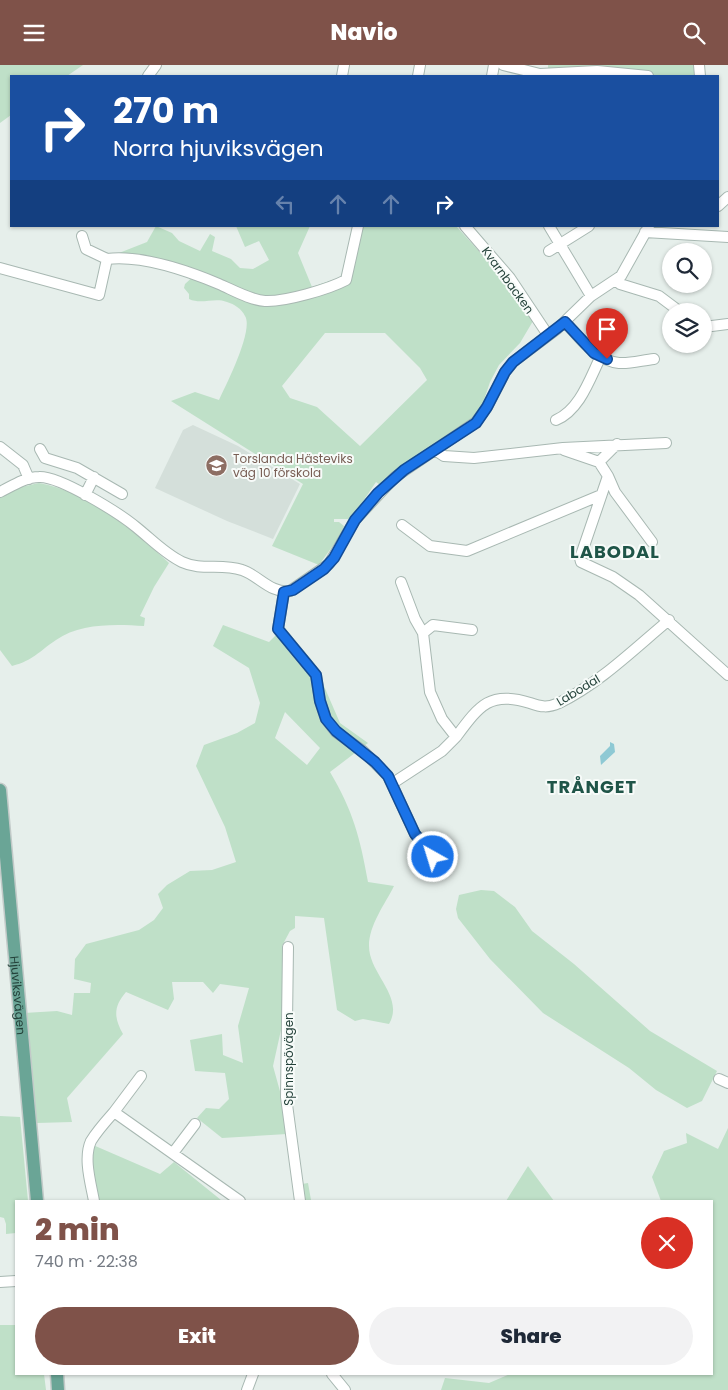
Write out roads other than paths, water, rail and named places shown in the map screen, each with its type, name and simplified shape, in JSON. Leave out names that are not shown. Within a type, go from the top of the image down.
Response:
[{"type":"main road","name":"Hjuviksvägen","points":[[0,790],[37,1200]]},
{"type":"main road","points":[[57,1375],[58,1390]]},
{"type":"street","points":[[503,65],[529,74]]},
{"type":"street","points":[[540,75],[596,71],[638,75]]},
{"type":"street","points":[[82,236],[86,249],[107,259],[121,258],[175,269],[266,301],[294,296],[346,280],[358,227]]},
{"type":"street","name":"Kvarnbacken","points":[[467,227],[510,278],[548,335]]},
{"type":"street","points":[[551,227],[591,296]]},
{"type":"street","points":[[549,251],[587,227]]},
{"type":"street","points":[[0,492],[29,479],[40,477],[53,479],[123,517],[184,563],[198,567],[223,566],[236,568],[248,572],[276,590],[284,592],[293,590],[324,569],[334,558],[355,520],[395,477],[476,423],[487,407],[505,372],[521,356],[565,322],[591,296],[616,280],[629,266],[647,229],[700,231],[728,237]]},
{"type":"street","points":[[0,268],[99,295],[107,259]]},
{"type":"street","points":[[616,280],[620,284],[664,298],[670,303]]},
{"type":"street","points":[[565,322],[594,353],[601,356],[620,363],[654,359]]},
{"type":"street","points":[[712,326],[728,324]]},
{"type":"street","points":[[556,420],[566,416],[575,406],[601,356]]},
{"type":"street","points":[[434,450],[444,456],[474,458],[564,448],[666,443]]},
{"type":"street","points":[[599,462],[617,445]]},
{"type":"street","points":[[0,447],[23,465],[29,479]]},
{"type":"street","points":[[564,448],[564,450],[599,462],[615,491],[652,542]]},
{"type":"street","points":[[40,449],[45,458],[70,465],[122,494]]},
{"type":"street","points":[[608,476],[580,558],[581,562],[626,585],[669,620],[728,675]]},
{"type":"street","points":[[85,495],[94,477]]},
{"type":"street","points":[[402,525],[430,546],[467,551],[601,495]]},
{"type":"street","points":[[401,582],[415,619],[423,633],[430,692],[442,719],[456,737]]},
{"type":"street","points":[[284,592],[278,629],[316,675],[320,701],[326,719],[336,731],[375,762],[393,783],[415,834],[433,857]]},
{"type":"street","name":"Labodal","points":[[393,783],[442,751],[456,737],[480,706],[492,700],[515,698],[547,707],[560,703],[603,674],[669,620]]},
{"type":"street","points":[[423,633],[433,625],[472,630]]},
{"type":"street","name":"Spinnspövägen","points":[[288,947],[286,1097],[300,1200]]},
{"type":"street","points":[[94,1200],[89,1171],[91,1141],[141,1076]]},
{"type":"street","points":[[114,1112],[239,1200]]},
{"type":"street","points":[[173,1153],[195,1125]]},
{"type":"street","points":[[0,1282],[15,1281]]},
{"type":"street","points":[[247,1390],[253,1375]]},
{"type":"street","points":[[333,1375],[345,1390]]},
{"type":"water","points":[[610,742],[614,744],[615,752],[601,765],[600,756],[610,746]]},
{"type":"place","name":"Torslanda Hästeviks väg 10 förskola","points":[[217,465]]},
{"type":"district","name":"LABODAL","points":[[615,551]]},
{"type":"district","name":"TRÅNGET","points":[[592,786]]}]
